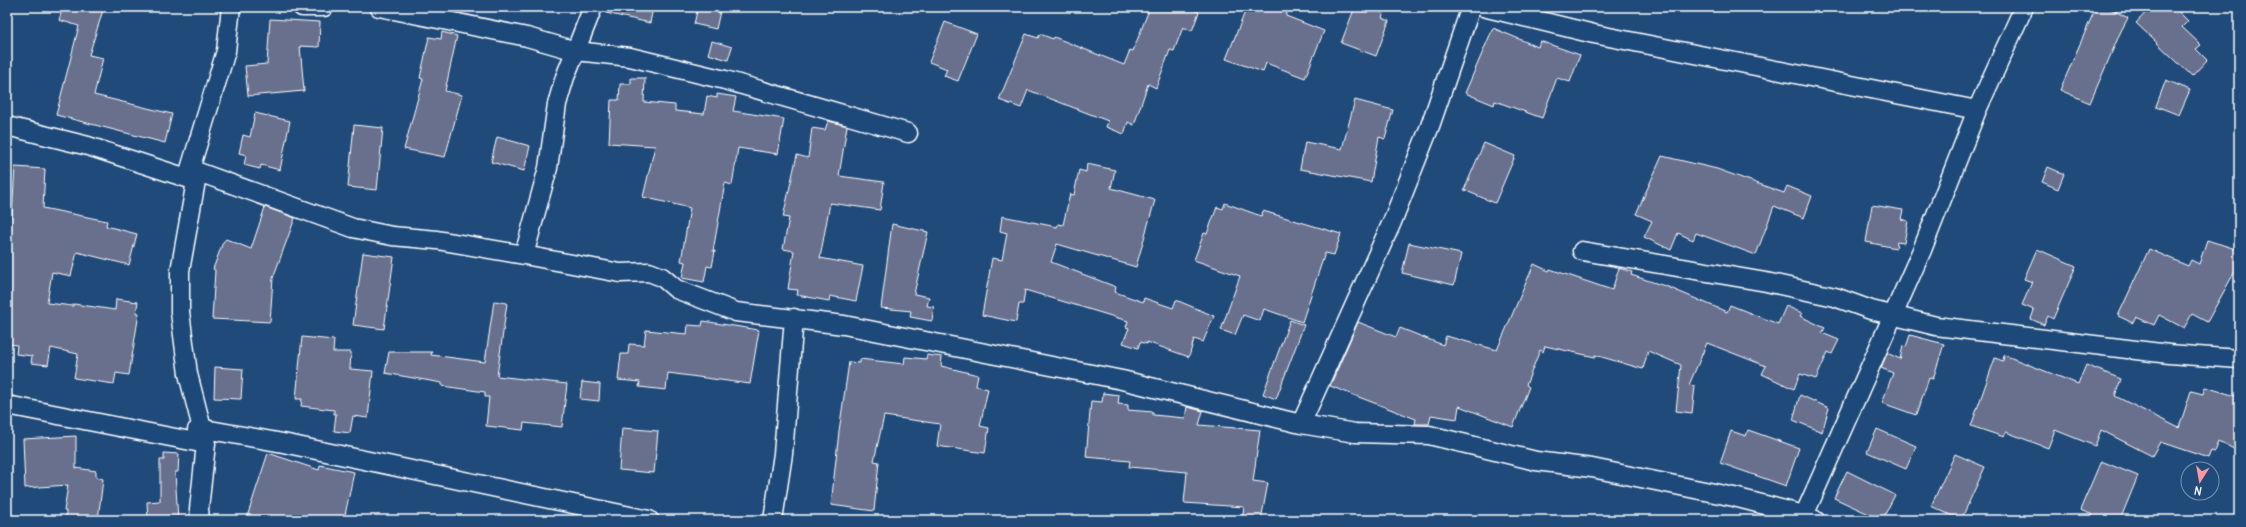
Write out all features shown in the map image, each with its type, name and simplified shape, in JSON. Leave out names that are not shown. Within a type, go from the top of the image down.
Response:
[{"type":"street","points":[[200,520],[198,509],[206,444],[188,374],[180,312],[180,271],[193,175],[226,51],[231,7]]},
{"type":"street","points":[[302,7],[324,7]]},
{"type":"street","points":[[380,7],[527,37],[576,51],[630,57],[725,80],[908,133]]},
{"type":"street","points":[[524,255],[548,168],[557,104],[565,77],[593,7]]},
{"type":"street","points":[[1301,424],[1392,222],[1430,126],[1471,7]]},
{"type":"street","points":[[1483,7],[1594,34],[1977,110]]},
{"type":"street","points":[[7,126],[88,146],[193,175],[352,228],[392,236],[437,240],[620,273],[648,272],[662,277],[676,289],[736,312],[844,325],[1122,380],[1301,424],[1355,433],[1429,436],[1536,461],[1592,468],[1734,497],[1807,518],[1922,250],[1977,110],[2024,7]]},
{"type":"street","points":[[1582,251],[1774,284],[1836,297],[1893,315],[1936,326],[1987,331],[2038,340],[2114,346],[2169,354],[2239,359]]},
{"type":"street","points":[[773,520],[784,454],[794,318]]},
{"type":"street","points":[[7,405],[206,444]]},
{"type":"street","points":[[206,444],[197,430],[210,430],[283,443],[648,520]]},
{"type":"building","points":[[63,7],[104,7],[89,55],[103,58],[94,95],[172,114],[165,143],[56,115],[79,26],[59,20]]},
{"type":"building","points":[[606,7],[653,7],[650,23],[606,13]]},
{"type":"building","points":[[698,7],[721,7],[716,29],[694,24]]},
{"type":"building","points":[[1150,7],[1187,7],[1199,12],[1192,31],[1183,27],[1174,51],[1170,50],[1156,88],[1148,84],[1134,125],[1128,122],[1124,134],[1106,127],[1108,121],[1028,90],[1021,108],[999,100],[1026,34],[1038,38],[1040,34],[1053,39],[1054,37],[1124,65],[1130,50],[1133,51]]},
{"type":"building","points":[[1247,7],[1289,7],[1286,16],[1324,31],[1305,78],[1266,63],[1263,72],[1226,59]]},
{"type":"building","points":[[1355,7],[1367,7],[1384,13],[1382,18],[1389,21],[1376,56],[1341,43]]},
{"type":"building","points":[[2096,7],[2107,7],[2128,18],[2090,103],[2060,90]]},
{"type":"building","points":[[2151,7],[2174,7],[2188,21],[2182,27],[2201,45],[2196,49],[2207,60],[2192,76],[2136,23]]},
{"type":"building","points":[[270,19],[320,22],[319,47],[300,46],[304,91],[248,96],[245,66],[267,64]]},
{"type":"building","points":[[945,22],[977,34],[958,81],[944,76],[947,69],[929,62]]},
{"type":"building","points":[[1493,28],[1538,47],[1540,41],[1580,55],[1570,82],[1557,78],[1542,118],[1495,101],[1494,105],[1465,93]]},
{"type":"building","points":[[442,32],[457,36],[445,91],[462,95],[445,157],[404,149],[423,79],[420,78],[429,37],[441,39]]},
{"type":"building","points":[[712,41],[732,47],[728,60],[708,54]]},
{"type":"building","points":[[631,78],[645,78],[644,102],[675,105],[675,111],[704,114],[707,96],[717,98],[717,94],[736,97],[733,111],[784,119],[778,154],[738,148],[732,185],[725,183],[713,251],[715,251],[712,267],[707,266],[704,282],[682,278],[685,262],[681,261],[690,208],[643,197],[655,146],[609,143],[611,100],[619,100],[620,84],[631,84]]},
{"type":"building","points":[[2166,80],[2190,90],[2179,115],[2156,106]]},
{"type":"building","points":[[1355,100],[1393,110],[1385,139],[1379,137],[1371,182],[1300,169],[1305,142],[1342,149]]},
{"type":"building","points":[[255,113],[290,121],[280,170],[261,165],[260,169],[244,165],[246,155],[239,153],[243,135],[250,137]]},
{"type":"building","points":[[828,121],[847,126],[839,176],[884,182],[880,210],[830,203],[820,258],[863,266],[856,301],[830,296],[829,301],[797,295],[798,290],[788,289],[794,251],[783,249],[789,218],[783,217],[797,155],[808,158],[812,128],[825,130]]},
{"type":"building","points":[[354,125],[383,128],[377,190],[348,187]]},
{"type":"building","points":[[497,137],[530,146],[524,171],[491,162]]},
{"type":"building","points":[[1484,143],[1515,156],[1495,203],[1464,190]]},
{"type":"building","points":[[1662,156],[1717,169],[1784,193],[1787,186],[1812,196],[1804,218],[1774,206],[1756,255],[1696,233],[1693,240],[1678,233],[1671,250],[1644,237],[1652,221],[1636,214]]},
{"type":"building","points":[[1087,164],[1115,170],[1111,188],[1155,200],[1136,267],[1057,244],[1051,262],[1116,287],[1115,292],[1143,302],[1144,298],[1173,308],[1176,300],[1214,316],[1203,342],[1194,339],[1189,357],[1147,342],[1147,344],[1140,342],[1138,348],[1123,343],[1129,328],[1126,327],[1128,321],[1025,290],[1023,304],[1019,304],[1016,322],[982,315],[992,258],[1002,260],[1007,233],[1000,231],[1002,216],[1057,227],[1058,224],[1063,225],[1070,194],[1074,195],[1079,170],[1086,172]]},
{"type":"building","points":[[15,167],[45,169],[43,208],[107,221],[106,226],[137,234],[129,265],[77,252],[71,276],[52,272],[47,303],[73,306],[74,304],[115,310],[116,299],[138,302],[136,313],[139,313],[129,375],[116,373],[114,384],[74,378],[78,354],[51,348],[48,365],[31,363],[32,356],[16,354],[17,345],[7,344],[11,305],[7,304],[7,215],[12,216]]},
{"type":"building","points":[[2048,167],[2064,174],[2058,189],[2042,182]]},
{"type":"building","points":[[1225,203],[1261,216],[1263,211],[1341,234],[1334,255],[1325,253],[1302,322],[1264,309],[1260,321],[1243,315],[1235,335],[1221,330],[1240,276],[1194,260],[1204,233],[1207,234],[1217,207],[1223,209]]},
{"type":"building","points":[[1872,205],[1903,210],[1901,219],[1908,221],[1904,243],[1897,242],[1896,248],[1866,242]]},
{"type":"building","points":[[265,207],[295,218],[273,278],[270,322],[212,319],[215,270],[213,269],[223,242],[226,239],[251,249]]},
{"type":"building","points":[[892,224],[928,232],[914,294],[929,297],[927,306],[934,307],[932,321],[910,317],[911,311],[881,308]]},
{"type":"building","points":[[2207,240],[2239,250],[2239,264],[2207,322],[2192,314],[2184,328],[2159,315],[2154,325],[2136,317],[2133,323],[2118,316],[2149,249],[2188,266],[2191,260],[2199,264]]},
{"type":"building","points":[[1409,243],[1461,254],[1454,285],[1402,273]]},
{"type":"building","points":[[2037,249],[2076,266],[2053,319],[2048,316],[2044,325],[2031,319],[2034,310],[2022,305],[2032,282],[2024,279]]},
{"type":"building","points":[[363,253],[394,257],[384,329],[353,325]]},
{"type":"building","points":[[1534,264],[1549,271],[1550,269],[1612,290],[1619,268],[1632,272],[1631,275],[1668,287],[1727,312],[1730,305],[1778,324],[1786,306],[1802,313],[1800,316],[1825,328],[1822,333],[1839,340],[1832,354],[1828,352],[1816,379],[1800,374],[1794,389],[1762,374],[1766,366],[1707,343],[1689,385],[1695,386],[1692,413],[1676,411],[1681,365],[1648,351],[1643,369],[1595,355],[1595,357],[1545,346],[1543,352],[1540,350],[1526,385],[1529,387],[1513,427],[1459,406],[1457,419],[1431,415],[1429,424],[1415,424],[1416,419],[1330,386],[1358,322],[1396,337],[1400,328],[1443,345],[1446,336],[1497,350]]},
{"type":"building","points":[[494,301],[507,303],[497,376],[567,384],[562,427],[524,423],[523,430],[486,426],[489,397],[485,397],[485,392],[442,386],[442,383],[385,373],[389,352],[432,352],[431,355],[485,362]]},
{"type":"building","points":[[1290,320],[1304,325],[1276,399],[1263,394]]},
{"type":"building","points":[[703,321],[759,330],[750,384],[668,373],[666,390],[639,387],[640,382],[618,380],[621,354],[628,354],[629,344],[644,345],[646,330],[687,334],[688,325],[702,326]]},
{"type":"building","points":[[1910,335],[1944,344],[1933,379],[1929,378],[1916,415],[1882,403],[1893,373],[1881,368],[1887,353],[1900,359],[1903,346],[1906,347]]},
{"type":"building","points":[[302,337],[334,340],[333,352],[351,352],[350,369],[373,371],[368,418],[353,416],[350,433],[334,431],[336,414],[334,414],[334,410],[301,406],[302,399],[296,399]]},
{"type":"building","points":[[927,355],[942,357],[941,366],[978,375],[976,386],[988,389],[980,426],[989,428],[985,453],[937,446],[940,424],[884,416],[874,461],[879,462],[874,511],[831,505],[839,431],[849,362],[860,363],[860,359],[904,364],[905,357],[926,359]]},
{"type":"building","points":[[2004,355],[2078,384],[2086,365],[2121,379],[2115,396],[2179,428],[2191,391],[2203,394],[2205,387],[2239,397],[2239,452],[2219,441],[2215,452],[2211,451],[2208,458],[2160,442],[2152,456],[2101,430],[2095,446],[2055,430],[2048,448],[2006,432],[2004,437],[1971,426],[1995,358],[2003,361]]},
{"type":"building","points":[[215,367],[243,369],[241,399],[214,398]]},
{"type":"building","points":[[582,382],[600,384],[599,401],[580,399]]},
{"type":"building","points":[[1103,393],[1119,395],[1118,404],[1128,405],[1128,410],[1153,412],[1153,415],[1185,418],[1187,407],[1203,411],[1199,425],[1260,430],[1253,481],[1268,483],[1261,520],[1242,520],[1244,507],[1184,503],[1187,472],[1129,467],[1130,461],[1086,457],[1091,401],[1102,402]]},
{"type":"building","points":[[1800,395],[1829,408],[1822,432],[1793,420]]},
{"type":"building","points":[[622,428],[658,431],[654,473],[619,470]]},
{"type":"building","points":[[1877,429],[1916,446],[1906,469],[1867,452]]},
{"type":"building","points":[[1748,430],[1799,448],[1786,486],[1720,463],[1731,431],[1746,436]]},
{"type":"building","points":[[76,436],[76,468],[96,471],[96,477],[103,479],[98,520],[66,520],[66,511],[64,511],[68,485],[25,488],[23,439]]},
{"type":"building","points":[[164,453],[179,454],[178,472],[175,472],[178,520],[148,520],[147,502],[160,501],[160,460],[164,460]]},
{"type":"building","points":[[268,453],[319,470],[320,465],[354,472],[344,520],[246,520]]},
{"type":"building","points":[[1955,454],[1985,467],[1961,520],[1931,506]]},
{"type":"building","points":[[2101,461],[2138,476],[2120,520],[2091,520],[2093,515],[2080,510]]},
{"type":"building","points":[[1847,471],[1895,495],[1882,520],[1834,498]]}]
